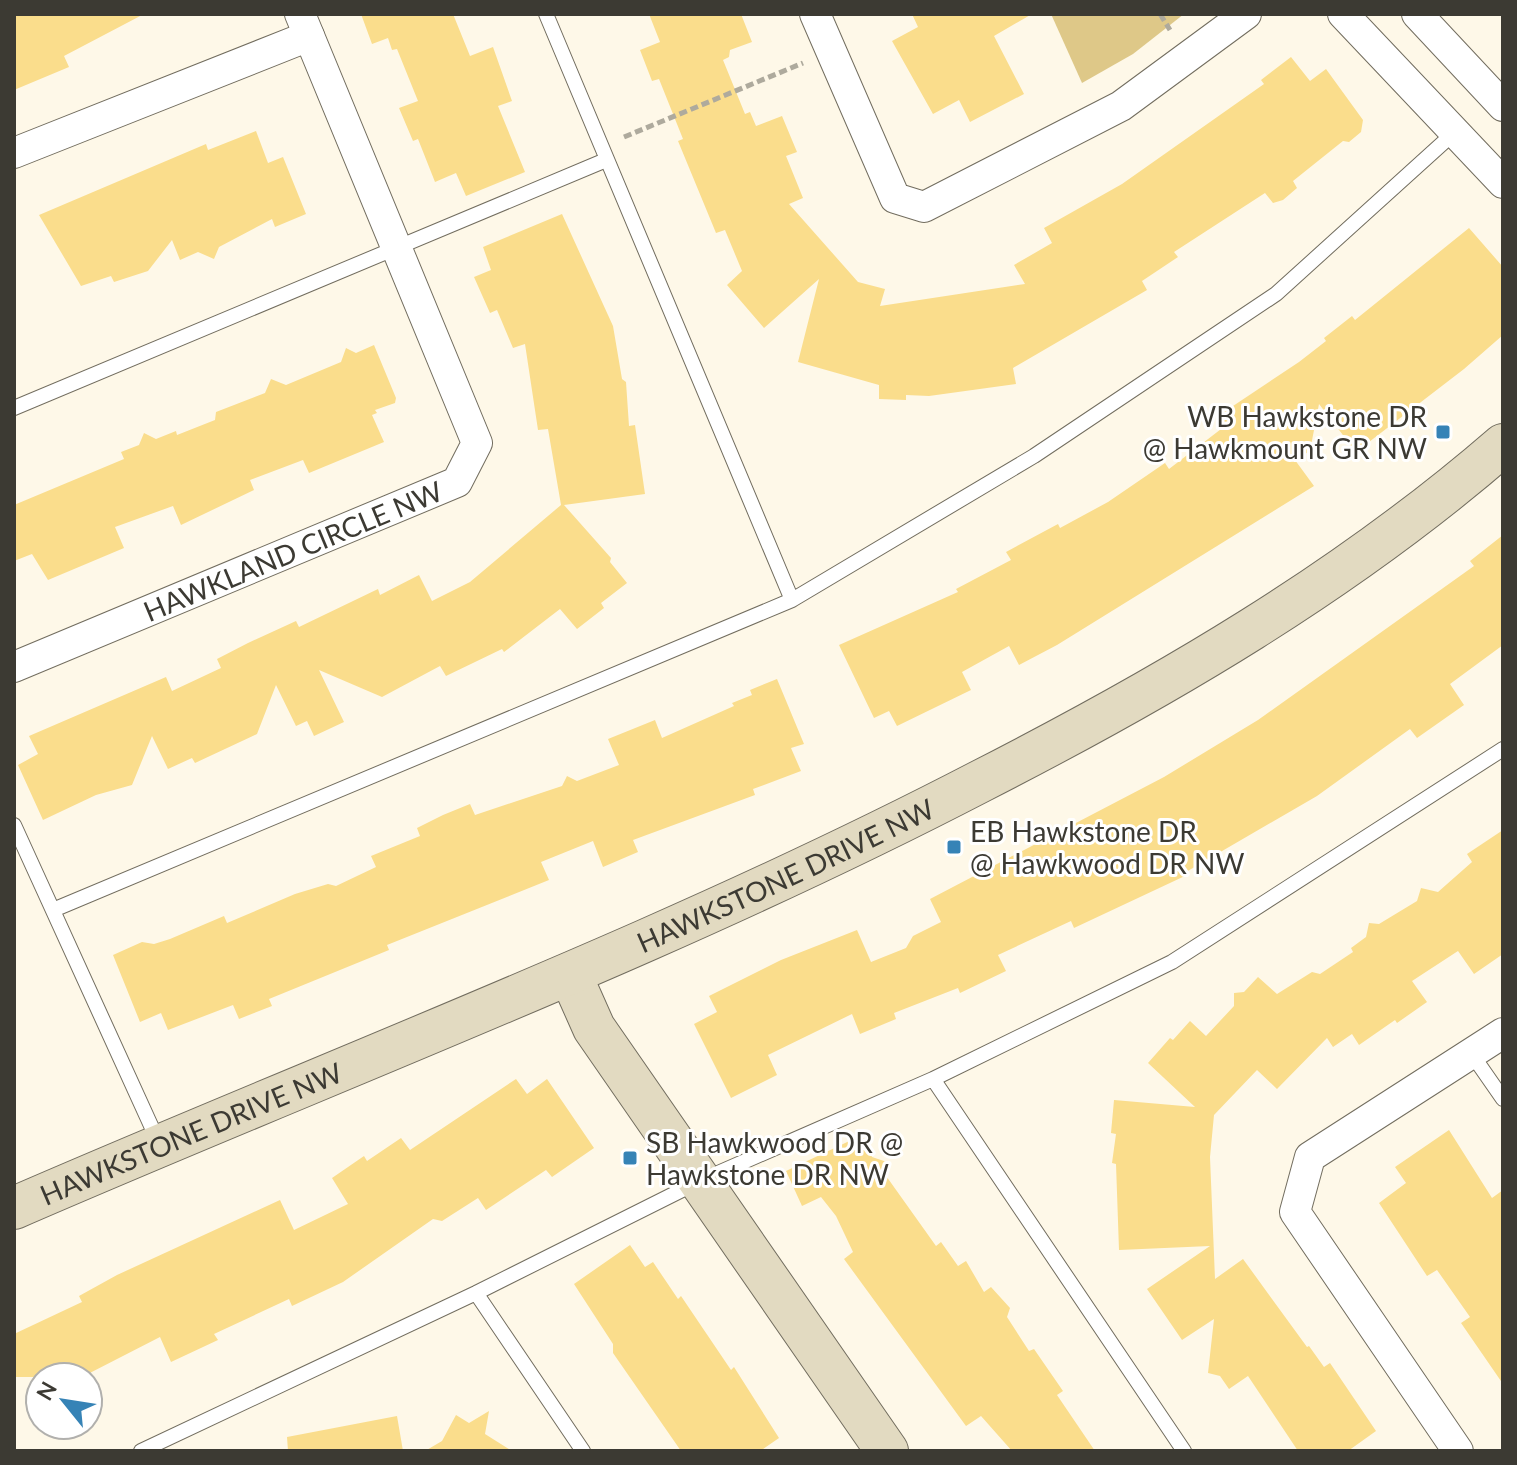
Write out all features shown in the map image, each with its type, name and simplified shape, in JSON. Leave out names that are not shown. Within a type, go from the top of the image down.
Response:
[{"type":"street","points":[[815,14],[895,198],[924,207],[1121,106],[1246,14]]},
{"type":"street","points":[[1343,14],[1503,183]]},
{"type":"street","points":[[1417,14],[1503,106]]},
{"type":"street","points":[[14,153],[305,25]]},
{"type":"street","name":"HAWKLAND CIRCLE NW","points":[[14,667],[457,482],[477,443],[400,249],[305,25]]},
{"type":"street","name":"HAWKSTONE DRIVE NW","points":[[14,1208],[570,974],[869,839],[1103,718],[1297,603],[1456,485],[1503,445]]},
{"type":"street","points":[[570,974],[594,1028],[887,1451]]},
{"type":"street","points":[[1458,1451],[1295,1212],[1310,1157],[1503,1033]]},
{"type":"lane","points":[[546,14],[792,600]]},
{"type":"lane","points":[[53,910],[792,600],[1034,456],[1276,294],[1455,132]]},
{"type":"lane","points":[[14,408],[400,249],[606,160]]},
{"type":"lane","points":[[141,1451],[476,1293],[702,1180],[933,1079],[1172,962],[1503,749]]},
{"type":"lane","points":[[14,825],[160,1145]]},
{"type":"lane","points":[[1471,1053],[1503,1099]]},
{"type":"lane","points":[[933,1079],[1184,1451]]},
{"type":"lane","points":[[476,1293],[583,1451]]},
{"type":"path","points":[[1160,14],[1170,30]]},
{"type":"path","points":[[606,160],[624,137],[804,63]]},
{"type":"shaded area","points":[[1051,14],[1184,14],[1133,54],[1082,83]]},
{"type":"building","points":[[14,14],[144,14],[64,56],[69,67],[14,90]]},
{"type":"building","points":[[361,14],[453,14],[470,56],[493,47],[512,101],[498,106],[525,172],[466,196],[456,173],[435,182],[418,139],[413,141],[399,108],[418,101],[397,49],[392,50],[388,38],[372,44]]},
{"type":"building","points":[[649,14],[741,14],[752,42],[730,50],[729,57],[723,60],[745,114],[750,112],[756,126],[782,116],[797,152],[786,156],[803,198],[789,204],[858,282],[885,289],[880,306],[1025,284],[1014,265],[1052,243],[1044,228],[1122,184],[1264,84],[1261,80],[1291,57],[1310,81],[1326,69],[1363,120],[1361,132],[1349,142],[1343,141],[1293,181],[1297,188],[1283,200],[1273,203],[1265,193],[1174,252],[1178,257],[1142,281],[1147,290],[1013,368],[1016,384],[929,396],[906,395],[906,400],[879,399],[879,385],[798,362],[819,279],[764,328],[727,285],[742,271],[725,230],[716,233],[678,141],[683,139],[659,79],[652,81],[640,50],[660,42]]},
{"type":"building","points":[[912,14],[1032,14],[994,36],[1024,94],[970,122],[959,100],[933,114],[892,41],[918,27]]},
{"type":"building","points":[[256,131],[268,163],[283,157],[306,214],[275,227],[272,219],[219,247],[214,259],[198,252],[180,260],[172,240],[148,271],[114,282],[111,276],[81,286],[39,215],[206,144],[208,150]]},
{"type":"building","points":[[562,214],[613,326],[622,379],[626,382],[629,426],[635,425],[645,494],[564,505],[611,558],[610,562],[627,583],[601,603],[604,608],[577,629],[560,609],[504,652],[502,649],[446,676],[440,666],[382,697],[319,670],[344,722],[314,736],[307,721],[296,726],[276,685],[257,734],[195,763],[192,758],[168,769],[152,736],[132,785],[96,795],[43,820],[18,765],[38,754],[29,736],[166,677],[172,691],[221,668],[217,659],[248,643],[296,621],[299,627],[378,589],[380,595],[419,575],[432,601],[470,582],[561,505],[548,429],[538,430],[525,344],[513,348],[497,310],[490,313],[474,277],[491,270],[483,247]]},
{"type":"building","points":[[1469,228],[1503,267],[1503,335],[1464,369],[1356,452],[1319,404],[1310,451],[1295,460],[1314,486],[1057,645],[1019,665],[1009,646],[962,672],[971,690],[897,726],[889,711],[874,718],[839,645],[958,592],[956,589],[1011,560],[1006,552],[1108,502],[1165,463],[1169,469],[1225,426],[1218,416],[1299,362],[1326,341],[1324,338],[1352,316],[1355,320]]},
{"type":"building","points":[[374,345],[396,398],[395,403],[375,410],[377,413],[372,415],[384,442],[309,473],[303,460],[250,480],[254,490],[181,525],[173,506],[115,527],[124,548],[48,580],[32,554],[14,561],[14,505],[124,459],[121,452],[139,445],[144,433],[156,439],[176,431],[177,435],[215,420],[216,412],[265,393],[271,379],[286,385],[341,362],[346,348],[356,353]]},
{"type":"building","points":[[1503,535],[1503,645],[1450,684],[1464,705],[1417,738],[1410,729],[1317,796],[1186,872],[1187,875],[1074,928],[1071,921],[998,955],[1006,971],[960,993],[958,988],[894,1013],[896,1019],[860,1034],[852,1014],[768,1055],[777,1075],[731,1098],[694,1024],[717,1012],[709,996],[781,960],[857,930],[871,962],[906,948],[913,936],[941,922],[930,899],[1164,777],[1258,720],[1474,566],[1470,561]]},
{"type":"building","points":[[777,679],[804,744],[791,748],[801,771],[753,789],[755,795],[633,840],[638,852],[603,867],[593,841],[541,862],[549,880],[387,945],[389,950],[269,999],[272,1006],[239,1019],[233,1005],[168,1030],[161,1013],[140,1022],[113,955],[142,942],[154,944],[170,939],[224,916],[227,923],[295,894],[328,884],[336,886],[376,867],[371,856],[420,836],[417,828],[443,815],[470,804],[475,815],[562,786],[567,776],[577,781],[619,765],[608,739],[655,720],[662,738],[734,706],[732,703],[752,695],[750,690]]},
{"type":"building","points":[[1503,830],[1503,954],[1474,974],[1458,951],[1412,981],[1427,1002],[1397,1023],[1395,1020],[1359,1045],[1352,1034],[1333,1047],[1327,1038],[1277,1089],[1257,1070],[1214,1115],[1210,1157],[1215,1279],[1243,1259],[1307,1347],[1324,1367],[1330,1363],[1376,1431],[1348,1451],[1298,1451],[1248,1376],[1229,1389],[1220,1376],[1208,1373],[1214,1319],[1182,1340],[1147,1289],[1210,1246],[1119,1250],[1116,1164],[1112,1163],[1116,1134],[1111,1133],[1114,1100],[1195,1107],[1148,1063],[1170,1038],[1173,1040],[1190,1021],[1206,1036],[1234,1006],[1234,993],[1244,992],[1258,977],[1277,994],[1312,972],[1320,974],[1353,952],[1351,948],[1366,937],[1369,923],[1379,924],[1417,901],[1421,888],[1438,892],[1472,862],[1467,854]]},
{"type":"building","points":[[516,1079],[527,1094],[547,1079],[594,1148],[552,1177],[546,1170],[486,1210],[478,1198],[442,1221],[433,1219],[343,1282],[292,1306],[289,1299],[214,1334],[218,1340],[171,1362],[160,1337],[104,1366],[104,1361],[24,1361],[24,1377],[14,1377],[14,1334],[82,1302],[79,1296],[117,1275],[280,1200],[294,1230],[348,1204],[332,1178],[364,1156],[367,1161],[401,1138],[410,1150]]},
{"type":"building","points":[[1449,1130],[1492,1198],[1503,1190],[1503,1384],[1461,1323],[1470,1317],[1437,1270],[1427,1276],[1379,1203],[1406,1183],[1395,1167]]},
{"type":"building","points":[[862,1135],[872,1157],[887,1162],[884,1173],[936,1246],[941,1242],[958,1266],[966,1261],[984,1292],[991,1287],[1010,1308],[1007,1317],[1029,1351],[1034,1349],[1063,1391],[1057,1395],[1095,1451],[1012,1451],[981,1416],[966,1426],[844,1259],[853,1252],[836,1216],[821,1197],[802,1206],[786,1171]]},
{"type":"building","points":[[630,1245],[645,1267],[653,1262],[678,1299],[681,1296],[731,1370],[734,1367],[779,1438],[760,1451],[681,1451],[613,1353],[613,1344],[574,1284]]},
{"type":"building","points":[[489,1411],[485,1434],[512,1451],[425,1451],[442,1441],[456,1415],[469,1423]]},
{"type":"building","points":[[397,1416],[403,1451],[288,1451],[287,1437]]},
{"type":"place","name":"WB Hawkstone DR @ Hawkmount GR NW","points":[[1443,432]]},
{"type":"place","name":"EB Hawkstone DR @ Hawkwood DR NW","points":[[954,847]]},
{"type":"place","name":"SB Hawkwood DR @ Hawkstone DR NW","points":[[630,1158]]}]
